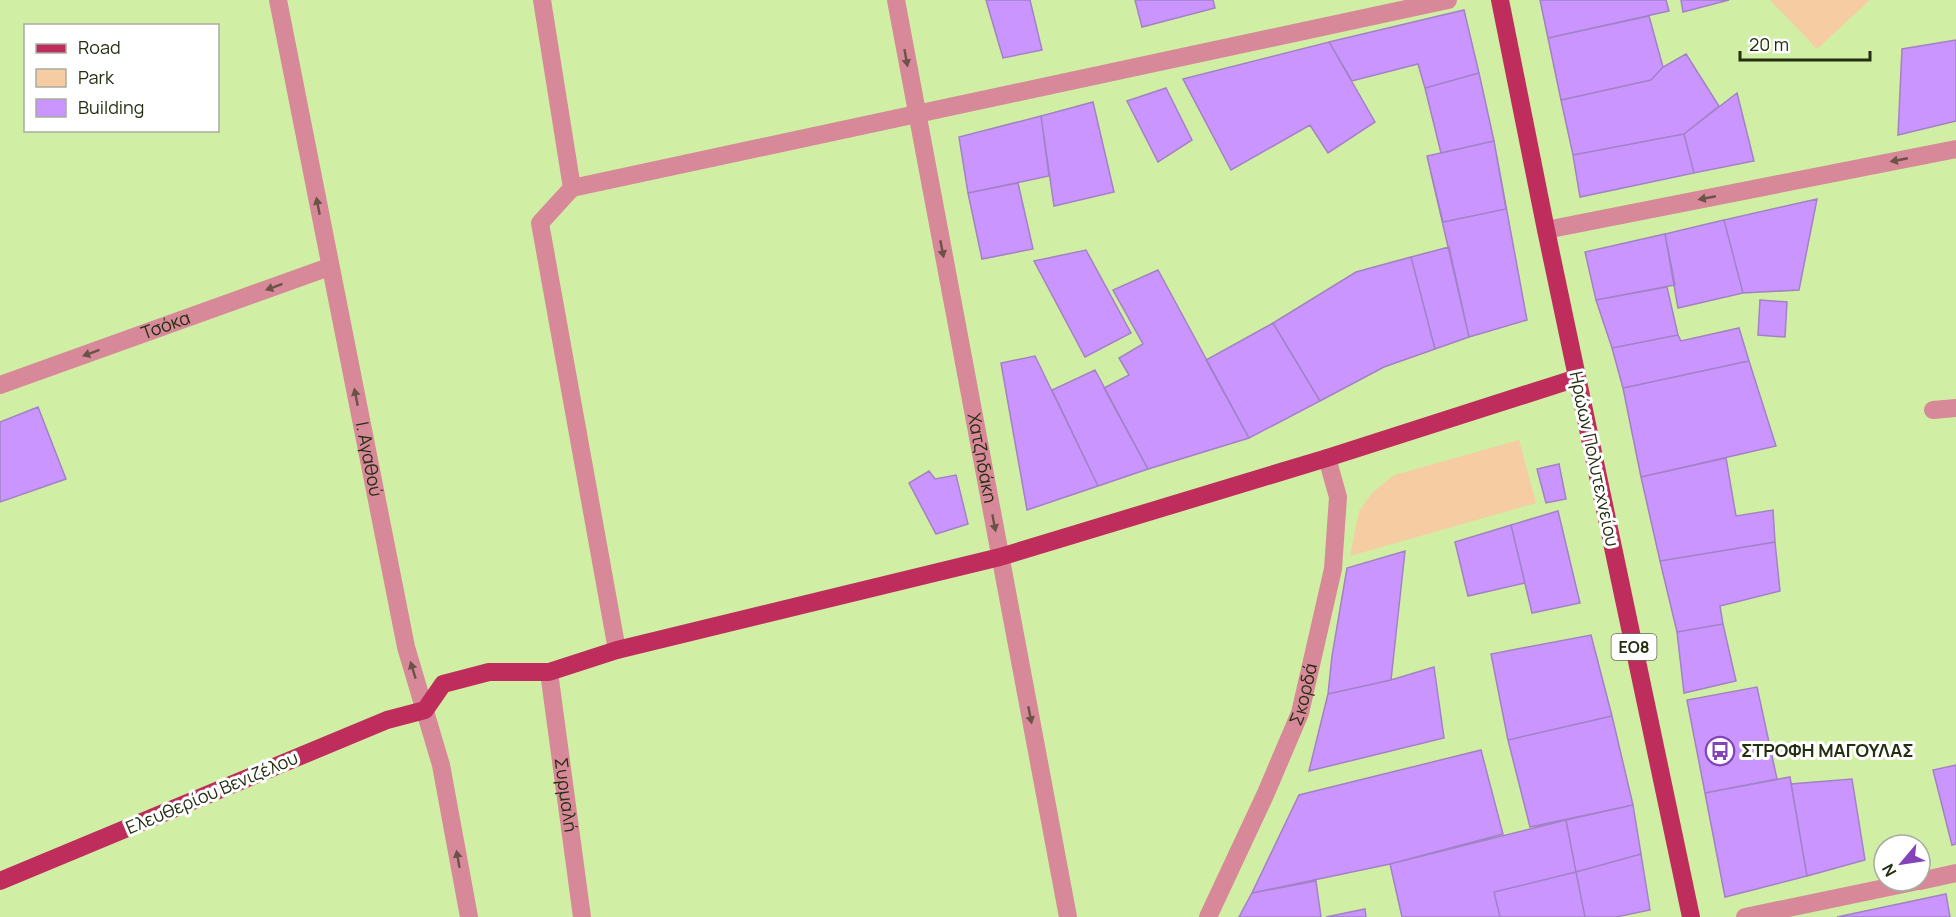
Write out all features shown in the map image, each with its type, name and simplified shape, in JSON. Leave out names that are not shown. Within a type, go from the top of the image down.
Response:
[{"type":"main road","name":"Ηρώων Πολυτεχνείου","points":[[1500,0],[1546,230],[1691,917]]},
{"type":"main road","points":[[425,710],[442,684],[489,672],[549,672],[617,650],[1000,557],[1327,458],[1577,378]]},
{"type":"main road","name":"Ελευθερίου Βενιζέλου","points":[[0,881],[387,720],[425,710]]},
{"type":"street","name":"Ι. Αγαθού","points":[[279,0],[329,267],[406,647],[441,765],[469,917]]},
{"type":"street","points":[[542,0],[572,188]]},
{"type":"street","name":"Χατζηδάκη","points":[[896,0],[1068,917]]},
{"type":"street","points":[[617,650],[540,223],[572,188],[1448,0]]},
{"type":"street","points":[[1546,230],[1956,149]]},
{"type":"street","name":"Τσόκα","points":[[0,385],[329,267]]},
{"type":"street","points":[[1933,410],[1956,408]]},
{"type":"street","name":"Σκορδά","points":[[1208,917],[1266,793],[1300,713],[1333,569],[1338,497],[1327,458]]},
{"type":"street","name":"Συρμαλή","points":[[549,672],[582,917]]},
{"type":"street","points":[[1932,878],[1956,873]]},
{"type":"street","points":[[1745,917],[1872,891]]},
{"type":"green space","points":[[1770,0],[1870,0],[1817,49]]},
{"type":"green space","points":[[1519,440],[1536,503],[1350,556],[1359,511],[1372,493],[1394,475]]},
{"type":"building","points":[[986,0],[1030,0],[1042,50],[1003,58]]},
{"type":"building","points":[[1135,0],[1213,0],[1215,8],[1142,27]]},
{"type":"building","points":[[1540,0],[1666,0],[1669,11],[1548,38]]},
{"type":"building","points":[[1681,0],[1729,0],[1683,12]]},
{"type":"building","points":[[1464,10],[1479,73],[1425,88],[1418,64],[1352,81],[1329,42]]},
{"type":"building","points":[[1649,16],[1663,67],[1651,80],[1561,100],[1548,38]]},
{"type":"building","points":[[1956,40],[1956,121],[1898,135],[1902,49]]},
{"type":"building","points":[[1329,42],[1375,122],[1328,153],[1310,125],[1231,170],[1183,79]]},
{"type":"building","points":[[1686,54],[1719,106],[1684,134],[1573,155],[1561,100],[1651,80],[1663,67]]},
{"type":"building","points":[[1479,73],[1494,141],[1441,153],[1425,88]]},
{"type":"building","points":[[1166,88],[1192,140],[1158,162],[1127,101]]},
{"type":"building","points":[[1737,93],[1754,161],[1694,173],[1684,134]]},
{"type":"building","points":[[1093,102],[1114,192],[1054,206],[1041,116]]},
{"type":"building","points":[[1041,116],[1049,176],[968,193],[959,137]]},
{"type":"building","points":[[1684,134],[1694,173],[1580,197],[1573,155]]},
{"type":"building","points":[[1494,141],[1527,320],[1469,337],[1427,156]]},
{"type":"building","points":[[1494,141],[1506,209],[1443,222],[1427,156]]},
{"type":"building","points":[[1018,183],[1033,249],[982,259],[968,193]]},
{"type":"building","points":[[1817,199],[1799,290],[1743,293],[1724,220]]},
{"type":"building","points":[[1724,220],[1743,293],[1678,308],[1665,234]]},
{"type":"building","points":[[1665,234],[1675,285],[1596,300],[1585,252]]},
{"type":"building","points":[[1449,247],[1469,337],[1435,349],[1411,257]]},
{"type":"building","points":[[1086,250],[1131,333],[1085,357],[1034,261]]},
{"type":"building","points":[[1411,257],[1435,349],[1384,367],[1320,401],[1273,323],[1356,272]]},
{"type":"building","points":[[1158,270],[1249,438],[1148,469],[1104,388],[1129,375],[1119,358],[1143,344],[1113,290]]},
{"type":"building","points":[[1667,287],[1678,335],[1612,348],[1596,300]]},
{"type":"building","points":[[1760,300],[1787,302],[1785,337],[1758,335]]},
{"type":"building","points":[[1273,323],[1320,401],[1249,438],[1206,360]]},
{"type":"building","points":[[1739,328],[1749,361],[1623,388],[1612,348],[1678,335],[1681,341]]},
{"type":"building","points":[[1035,356],[1098,486],[1027,510],[1001,363]]},
{"type":"building","points":[[1749,361],[1776,446],[1641,477],[1623,388]]},
{"type":"building","points":[[1095,370],[1148,469],[1098,486],[1052,390]]},
{"type":"building","points":[[38,407],[66,479],[0,502],[0,422]]},
{"type":"building","points":[[1726,458],[1736,516],[1773,510],[1775,542],[1660,561],[1641,477]]},
{"type":"building","points":[[1559,464],[1566,499],[1546,503],[1537,469]]},
{"type":"building","points":[[929,471],[935,479],[956,475],[968,524],[936,534],[909,483]]},
{"type":"building","points":[[1558,511],[1580,603],[1532,613],[1511,525]]},
{"type":"building","points":[[1511,525],[1525,583],[1468,596],[1455,542]]},
{"type":"building","points":[[1775,542],[1780,591],[1720,606],[1723,624],[1677,632],[1660,561]]},
{"type":"building","points":[[1405,551],[1391,680],[1328,694],[1347,568]]},
{"type":"building","points":[[1723,624],[1736,681],[1684,693],[1677,632]]},
{"type":"building","points":[[1591,635],[1612,716],[1508,740],[1491,654]]},
{"type":"building","points":[[1434,667],[1444,738],[1309,771],[1328,694],[1391,680]]},
{"type":"building","points":[[1757,687],[1777,779],[1705,793],[1687,700]]},
{"type":"building","points":[[1612,716],[1633,805],[1530,827],[1508,740]]},
{"type":"building","points":[[1481,750],[1503,834],[1390,864],[1252,893],[1299,795]]},
{"type":"building","points":[[1956,765],[1956,844],[1952,845],[1933,770]]},
{"type":"building","points":[[1790,777],[1807,876],[1725,897],[1705,793]]},
{"type":"building","points":[[1852,779],[1865,860],[1807,876],[1791,784]]},
{"type":"building","points":[[1633,805],[1641,854],[1576,872],[1566,820]]},
{"type":"building","points":[[1566,820],[1576,872],[1494,892],[1500,917],[1402,917],[1390,864]]},
{"type":"building","points":[[1641,854],[1650,910],[1616,917],[1585,917],[1576,872]]},
{"type":"building","points":[[1576,872],[1585,917],[1500,917],[1494,892]]},
{"type":"building","points":[[1316,881],[1321,917],[1239,917],[1252,893]]},
{"type":"building","points":[[1946,894],[1950,917],[1837,917]]},
{"type":"building","points":[[1365,909],[1366,917],[1326,917]]},
{"type":"place","name":"ΣΤΡΟΦΗ ΜΑΓΟΥΛΑΣ","points":[[1720,751]]}]
